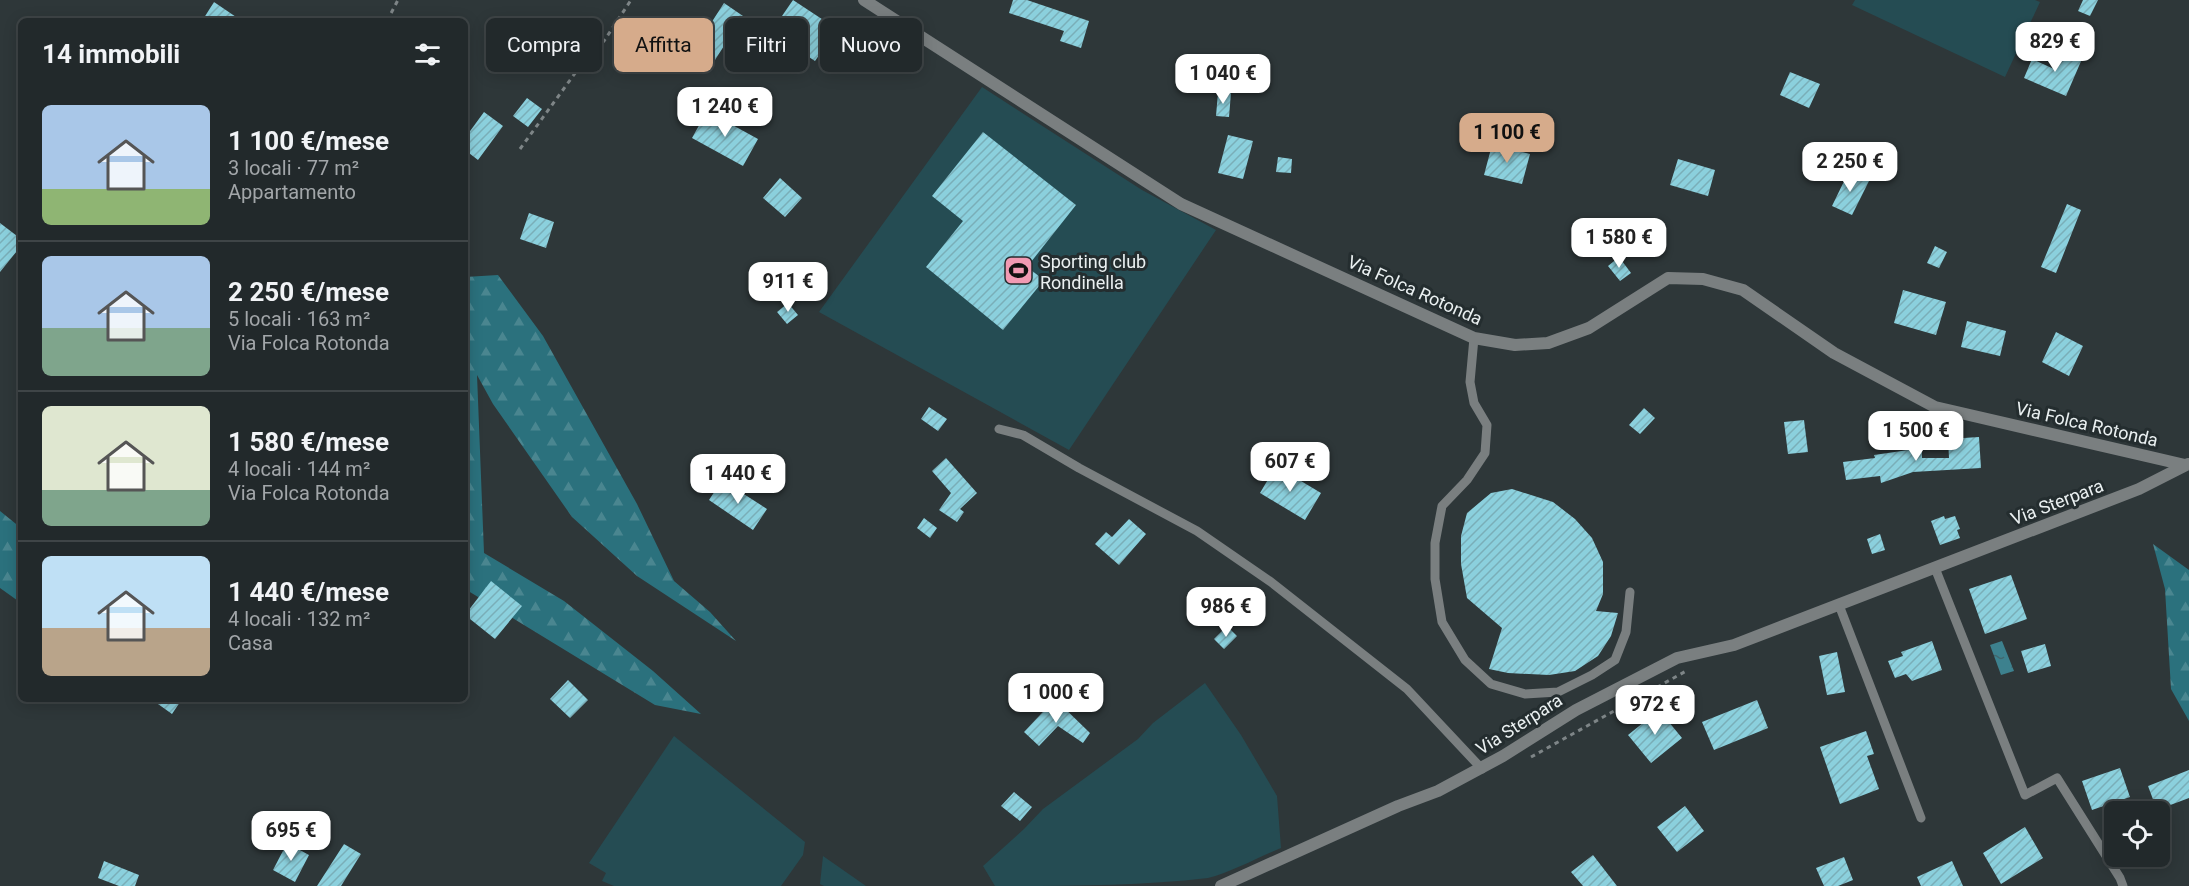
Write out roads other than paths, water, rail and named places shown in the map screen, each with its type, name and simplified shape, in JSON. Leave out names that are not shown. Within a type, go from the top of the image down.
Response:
[{"type":"street","name":"Via Folca Rotonda","points":[[864,0],[1181,204],[1474,338],[1515,345],[1548,343],[1589,328],[1668,278],[1703,279],[1743,290],[1834,353],[1935,407],[2187,464]]},
{"type":"street","name":"Via Sterpara","points":[[1221,886],[1398,806],[1438,791],[1482,769],[1576,710],[1677,658],[1734,645],[2139,489],[2187,464]]},
{"type":"lane","points":[[1474,338],[1470,382],[1474,403],[1486,425],[1485,453],[1467,480],[1442,506],[1435,543],[1435,579],[1442,621],[1465,660],[1491,684],[1525,694],[1558,692],[1616,660],[1626,632],[1630,592]]},
{"type":"lane","points":[[999,429],[1023,435],[1079,468],[1197,531],[1271,582],[1407,689],[1482,769]]},
{"type":"lane","points":[[1935,568],[2025,795],[2057,778],[2123,886]]},
{"type":"lane","points":[[1839,605],[1921,818]]},
{"type":"water","points":[[2002,641],[2014,671],[2001,675],[1990,645]]},
{"type":"place","name":"Sporting club Rondinella","points":[[1019,271]]}]
